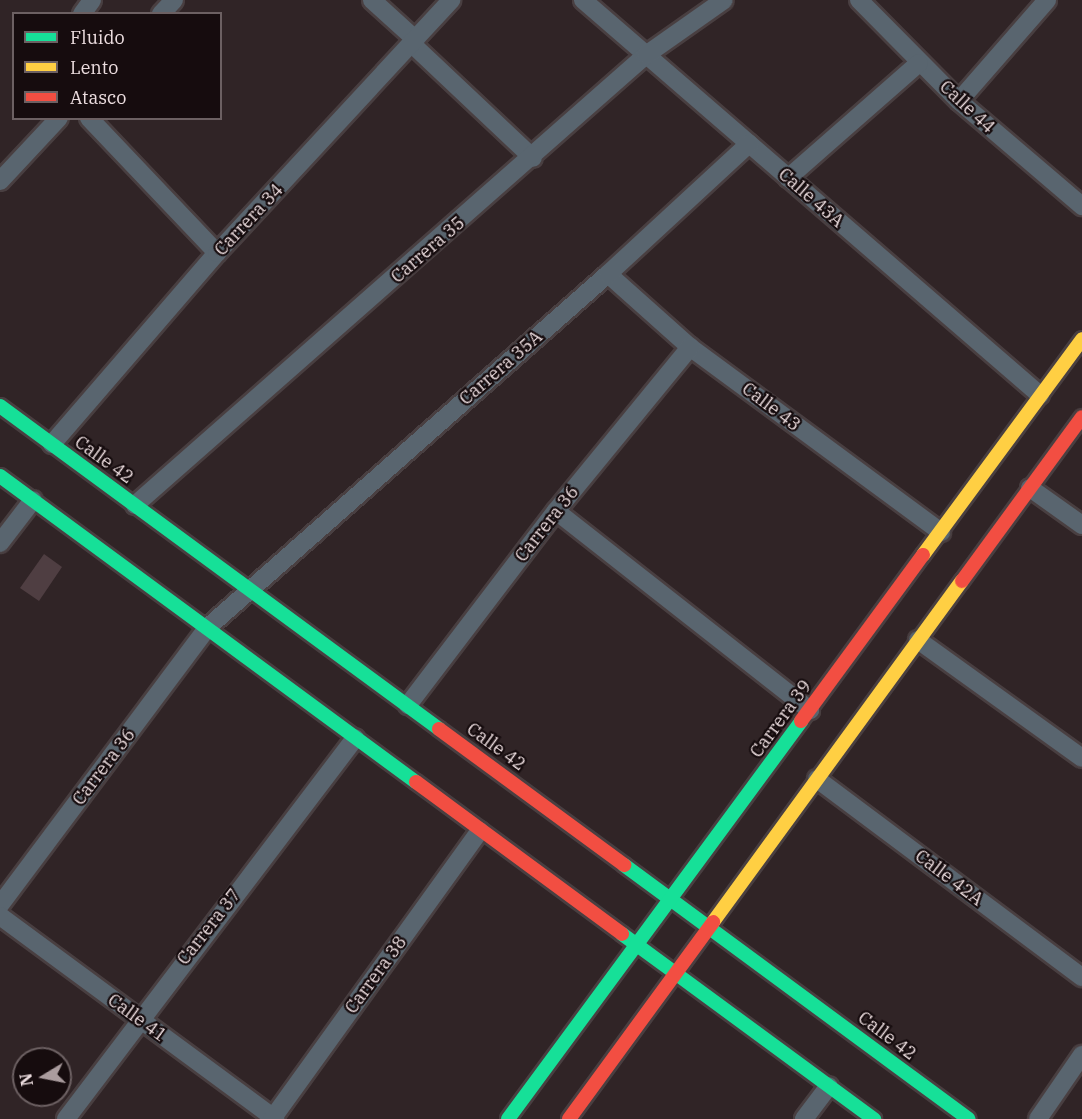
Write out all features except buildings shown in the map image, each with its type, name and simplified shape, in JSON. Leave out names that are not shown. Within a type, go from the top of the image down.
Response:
[{"type":"street","points":[[163,12],[174,0]]},
{"type":"street","points":[[372,0],[533,158]]},
{"type":"street","name":"Carrera 34","points":[[52,444],[217,253],[451,0]]},
{"type":"street","name":"Calle 43A","points":[[583,0],[1040,395]]},
{"type":"street","name":"Carrera 35","points":[[135,505],[533,158],[646,55],[724,0]]},
{"type":"street","name":"Calle 44","points":[[859,0],[959,101],[1082,206]]},
{"type":"street","points":[[959,101],[1047,0]]},
{"type":"street","points":[[788,178],[919,63]]},
{"type":"street","points":[[0,181],[57,120]]},
{"type":"street","points":[[91,120],[217,253]]},
{"type":"street","name":"Carrera 35A","points":[[250,590],[608,274],[749,144]]},
{"type":"street","name":"Calle 43","points":[[608,274],[690,347],[940,532]]},
{"type":"street","name":"Carrera 39","points":[[508,1119],[1082,339]]},
{"type":"street","name":"Carrera 36","points":[[408,705],[556,511],[690,347]]},
{"type":"street","name":"Calle 42","points":[[0,406],[672,898],[969,1119]]},
{"type":"street","points":[[569,1119],[1082,417]]},
{"type":"street","points":[[0,476],[874,1119]]},
{"type":"street","points":[[1030,488],[1082,525]]},
{"type":"street","points":[[0,543],[33,500]]},
{"type":"street","points":[[556,511],[810,710]]},
{"type":"street","points":[[207,628],[250,590]]},
{"type":"street","name":"Carrera 36","points":[[0,905],[207,628]]},
{"type":"street","points":[[918,640],[1082,758]]},
{"type":"street","name":"Carrera 37","points":[[66,1119],[138,1019],[355,738]]},
{"type":"street","name":"Calle 42A","points":[[817,779],[1082,977]]},
{"type":"street","name":"Carrera 38","points":[[273,1119],[480,831]]},
{"type":"street","name":"Calle 41","points":[[0,916],[273,1119]]},
{"type":"street","points":[[1038,1119],[1082,1055]]},
{"type":"street","points":[[804,1119],[829,1086]]},
{"type":"traffic: fast","points":[[0,406],[439,729]]},
{"type":"traffic: fast","points":[[0,476],[416,782]]},
{"type":"traffic: fast","points":[[508,1119],[801,721]]},
{"type":"traffic: fast","points":[[624,865],[969,1119]]},
{"type":"traffic: fast","points":[[622,934],[874,1119]]},
{"type":"traffic: slow","points":[[923,555],[1082,339]]},
{"type":"traffic: slow","points":[[713,922],[962,581]]},
{"type":"traffic: jam","points":[[962,581],[1082,417]]},
{"type":"traffic: jam","points":[[801,721],[923,555]]},
{"type":"traffic: jam","points":[[439,729],[624,865]]},
{"type":"traffic: jam","points":[[416,782],[622,934]]},
{"type":"traffic: jam","points":[[569,1119],[713,922]]}]
